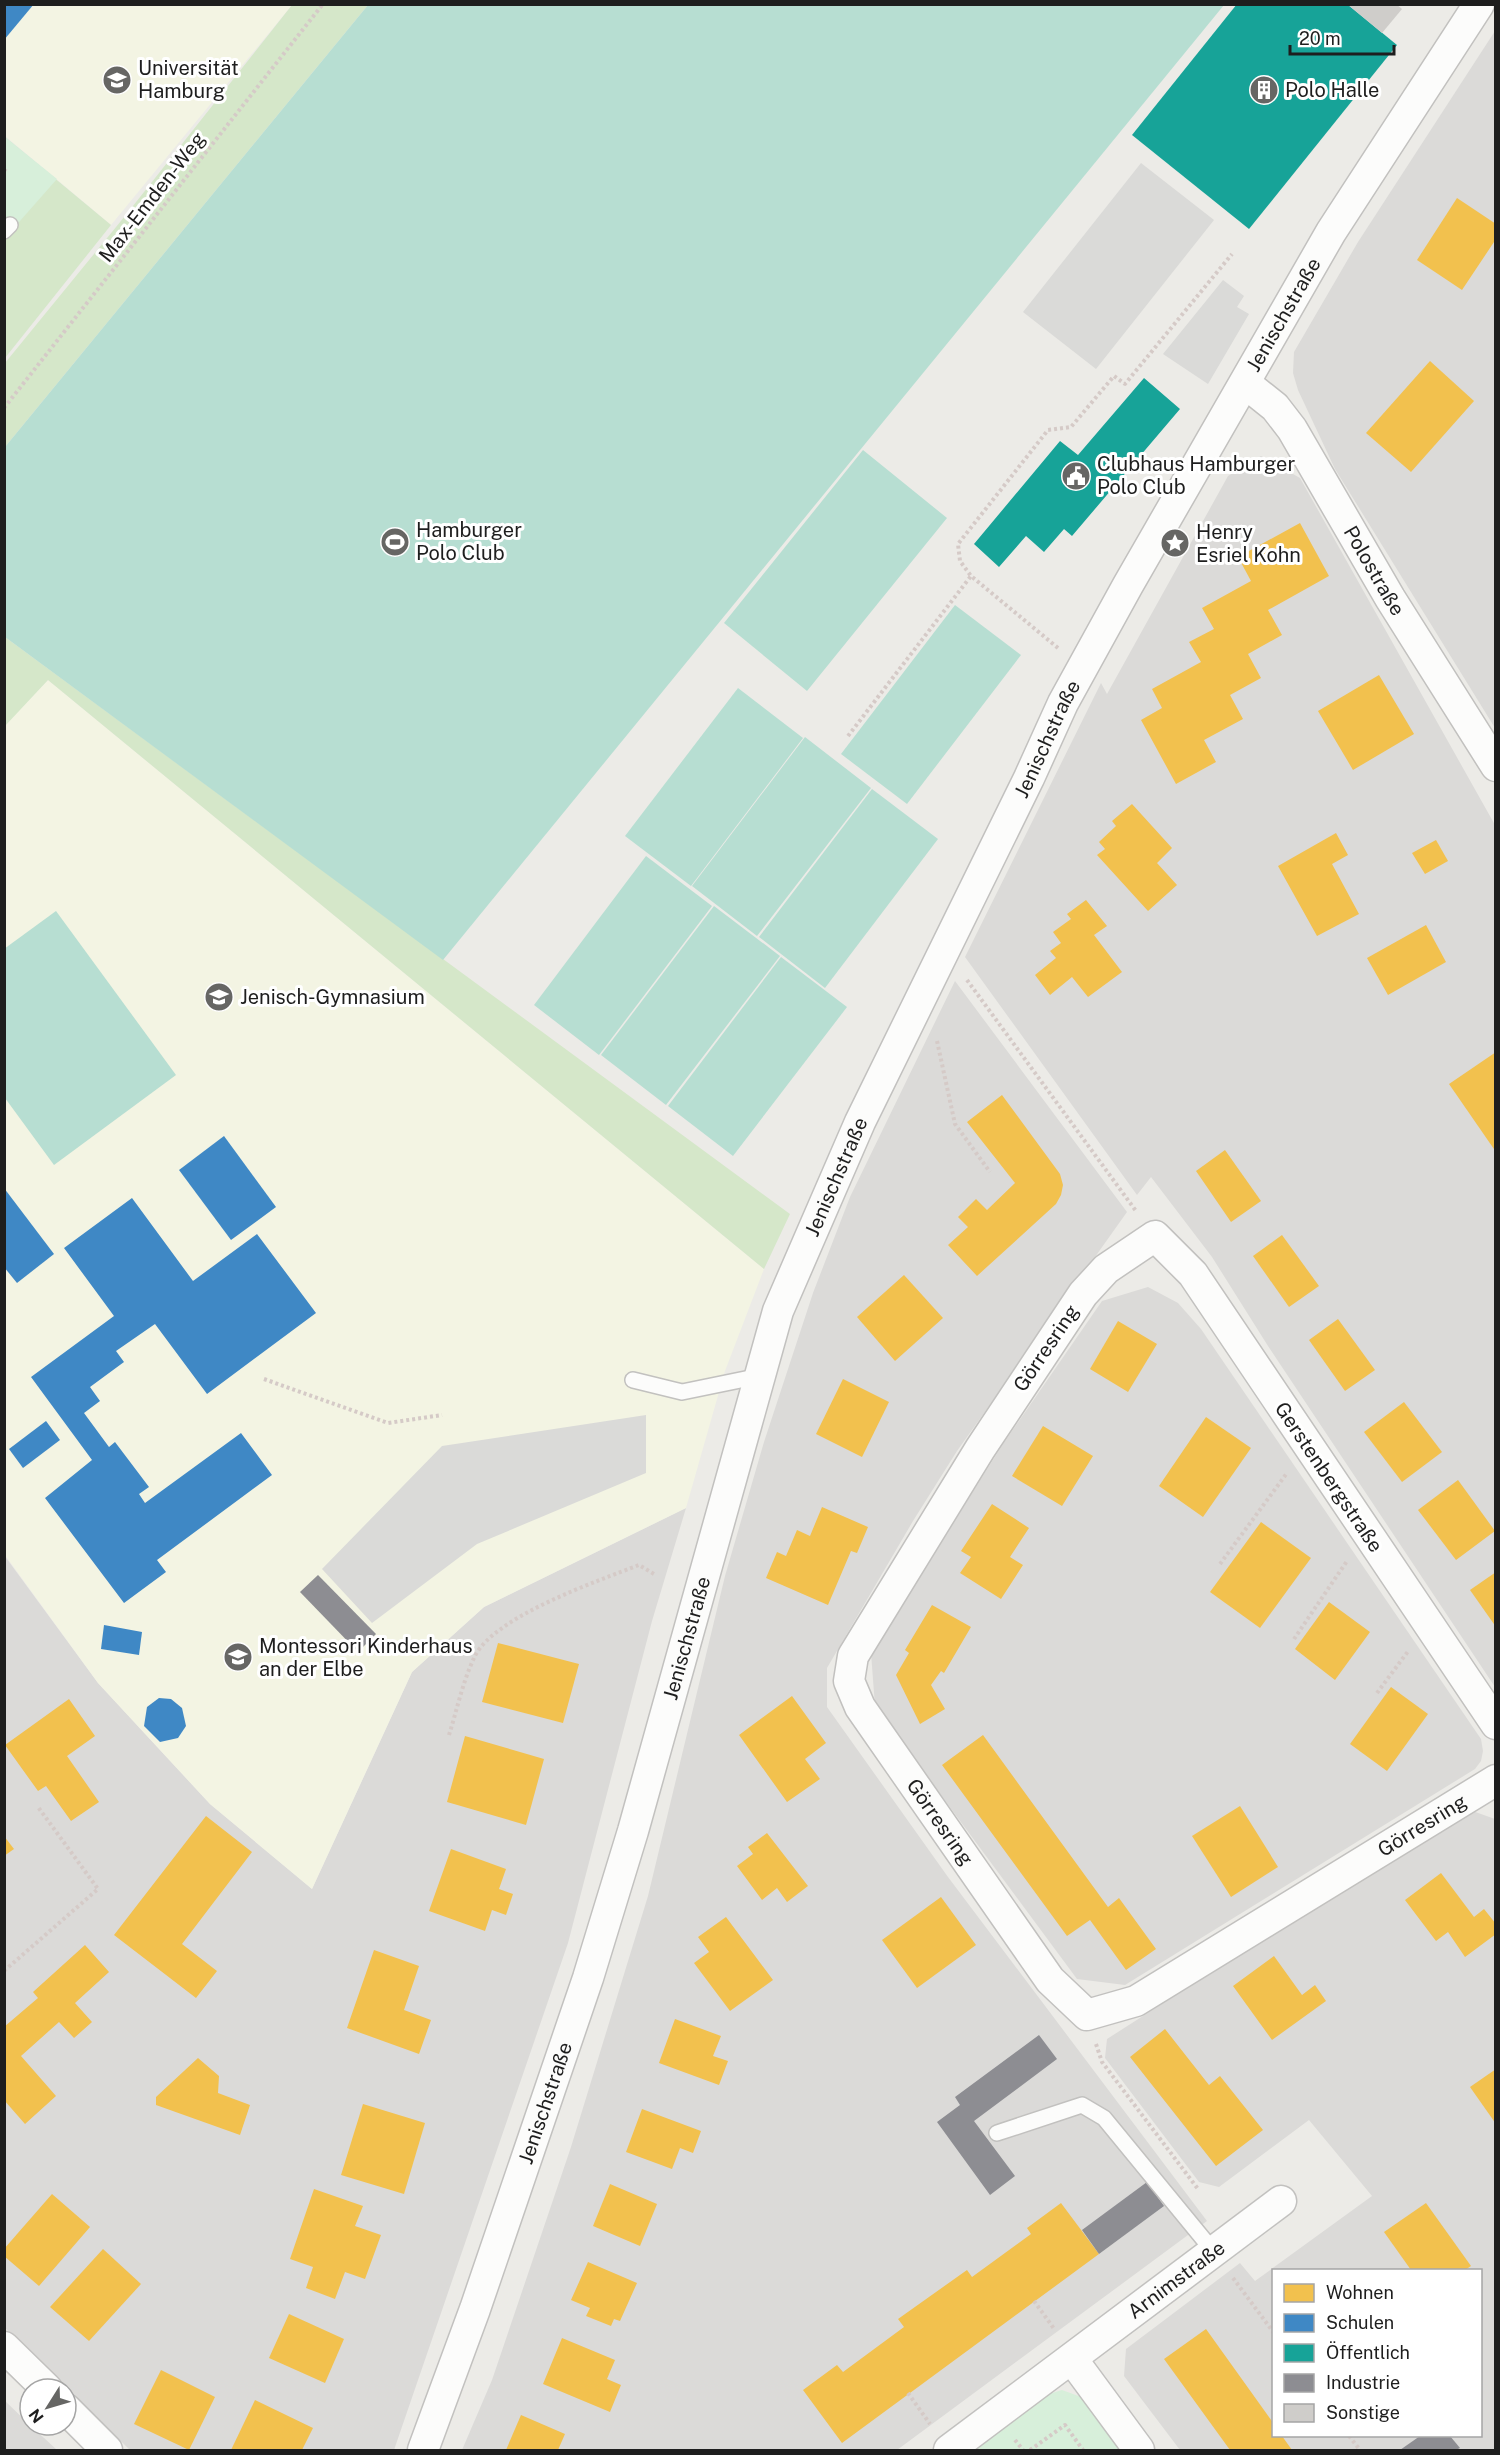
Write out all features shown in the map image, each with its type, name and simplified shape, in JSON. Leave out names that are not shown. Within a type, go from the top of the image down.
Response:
[{"type":"street","name":"Jenischstraße","points":[[423,2451],[472,2318],[588,1978],[633,1832],[778,1311],[860,1122],[1024,788],[1063,703],[1128,585],[1331,232],[1479,4]]},
{"type":"street","name":"Polostraße","points":[[1245,383],[1275,407],[1292,429],[1390,598],[1496,766]]},
{"type":"street","name":"Gerstenbergstraße","points":[[1155,1236],[1193,1274],[1496,1724]]},
{"type":"street","name":"Görresring","points":[[1155,1236],[1106,1269],[1083,1294],[980,1449],[853,1656],[849,1682],[860,1707],[1050,1980],[1087,2015],[1136,2001],[1496,1780]]},
{"type":"street","name":"Arnimstraße","points":[[942,2441],[1067,2349],[1220,2260],[1281,2201]]},
{"type":"street","points":[[4,2347],[35,2377]]},
{"type":"street","points":[[1067,2349],[1139,2451]]},
{"type":"street","points":[[78,2421],[107,2451]]},
{"type":"lane","points":[[633,1380],[682,1392],[760,1376]]},
{"type":"lane","points":[[997,2133],[1082,2104],[1104,2118],[1193,2224],[1220,2260]]},
{"type":"path","name":"Max-Emden-Weg","points":[[4,408],[323,4]]},
{"type":"path","points":[[1064,654],[971,576],[960,561],[958,544],[1048,430],[1071,427],[1114,376],[1125,384],[1232,254]]},
{"type":"path","points":[[848,736],[971,576]]},
{"type":"path","points":[[963,975],[1155,1236]]},
{"type":"path","points":[[937,1038],[955,1124],[990,1172]]},
{"type":"path","points":[[264,1379],[388,1423],[441,1415]]},
{"type":"path","points":[[1220,1564],[1289,1470]]},
{"type":"path","points":[[1293,1639],[1350,1557]]},
{"type":"path","points":[[449,1735],[476,1655],[500,1631],[559,1595],[639,1565],[654,1574]]},
{"type":"path","points":[[1377,1693],[1411,1648]]},
{"type":"path","points":[[4,1971],[98,1889],[38,1807]]},
{"type":"path","points":[[1087,2015],[1102,2062],[1197,2186],[1201,2201],[1193,2224]]},
{"type":"path","points":[[1220,2260],[1272,2330]]},
{"type":"path","points":[[1034,2301],[1067,2349]]},
{"type":"path","points":[[908,2393],[942,2441]]},
{"type":"path","points":[[1030,2451],[1065,2425],[1083,2451]]},
{"type":"path","points":[[1350,2437],[1360,2451]]},
{"type":"shaded area","name":"Universität Hamburg","points":[[4,5],[292,5],[111,225],[5,136]]},
{"type":"shaded area","points":[[1495,31],[1495,728],[1335,469],[1298,390],[1293,373],[1294,352],[1358,242]]},
{"type":"shaded area","points":[[5,137],[57,179],[5,238]]},
{"type":"shaded area","points":[[1141,163],[1214,220],[1096,369],[1023,312]]},
{"type":"shaded area","points":[[1223,280],[1244,296],[1237,307],[1249,314],[1208,384],[1163,354]]},
{"type":"shaded area","points":[[1261,456],[1300,478],[1495,825],[1495,1687],[1268,1346],[1212,1257],[1151,1177],[1137,1195],[965,957],[1101,683],[1107,694],[1228,476]]},
{"type":"shaded area","name":"Jenisch-Gymnasium","points":[[48,680],[764,1269],[725,1371],[686,1508],[484,1607],[412,1672],[312,1889],[210,1804],[98,1683],[5,1555],[4,726]]},
{"type":"shaded area","points":[[955,981],[1127,1212],[957,1451],[913,1521],[827,1668],[827,1707],[948,1877],[1207,2221],[897,2450],[462,2450],[492,2380],[571,2147],[648,1896],[725,1576],[764,1442],[813,1293],[850,1197]]},
{"type":"shaded area","points":[[1148,1287],[1178,1303],[1201,1329],[1481,1739],[1483,1751],[1481,1761],[1475,1769],[1125,1985],[1077,1979],[875,1706],[871,1653],[1003,1444],[1102,1301]]},
{"type":"shaded area","points":[[646,1415],[646,1473],[477,1544],[372,1623],[322,1569],[442,1446]]},
{"type":"shaded area","points":[[686,1508],[652,1621],[568,1943],[394,2450],[130,2450],[78,2399],[78,2377],[55,2377],[5,2328],[4,1555],[98,1683],[210,1804],[312,1889],[412,1672],[484,1607]]},
{"type":"shaded area","points":[[1467,1809],[1495,1819],[1495,2450],[1180,2450],[1124,2376],[1126,2349],[1240,2263],[1255,2281],[1372,2196],[1309,2120],[1219,2187],[1199,2182],[1105,2058],[1107,2039]]},
{"type":"shaded area","points":[[1062,2390],[1084,2398],[1126,2450],[971,2450],[1049,2394]]},
{"type":"shaded area","points":[[4,2400],[18,2413],[18,2437],[43,2437],[57,2450],[5,2450]]},
{"type":"green space","points":[[292,5],[368,5],[5,447],[5,363]]},
{"type":"green space","name":"Hamburger Polo Club","points":[[368,5],[1224,5],[443,960],[5,637],[5,447]]},
{"type":"green space","points":[[5,137],[111,225],[5,358]]},
{"type":"green space","points":[[863,450],[947,518],[807,691],[724,623]]},
{"type":"green space","points":[[955,605],[1021,655],[907,804],[841,754]]},
{"type":"green space","points":[[5,637],[790,1214],[764,1269],[48,680],[5,726]]},
{"type":"green space","points":[[738,688],[803,738],[691,886],[625,836]]},
{"type":"green space","points":[[805,737],[871,788],[757,936],[692,886]]},
{"type":"green space","points":[[872,789],[938,839],[825,988],[759,937]]},
{"type":"green space","points":[[646,856],[712,906],[599,1055],[534,1005]]},
{"type":"green space","points":[[714,906],[780,956],[666,1105],[601,1055]]},
{"type":"green space","points":[[56,911],[176,1075],[54,1165],[5,1098],[4,949]]},
{"type":"green space","points":[[781,957],[847,1007],[733,1156],[668,1106]]},
{"type":"building: Wohnen","points":[[1457,198],[1496,224],[1496,239],[1462,290],[1417,260]]},
{"type":"building: Wohnen","points":[[1430,361],[1474,401],[1411,472],[1366,433]]},
{"type":"building: Wohnen","points":[[1300,523],[1329,576],[1268,610],[1282,635],[1248,654],[1261,678],[1230,695],[1243,719],[1204,740],[1216,762],[1176,784],[1141,720],[1162,708],[1152,689],[1201,662],[1189,642],[1214,629],[1202,608],[1251,581],[1238,557]]},
{"type":"building: Wohnen","points":[[1379,675],[1414,734],[1353,770],[1318,711]]},
{"type":"building: Wohnen","points":[[1132,804],[1172,848],[1157,863],[1177,885],[1148,911],[1097,855],[1105,849],[1099,842],[1116,826],[1112,821]]},
{"type":"building: Wohnen","points":[[1336,833],[1348,855],[1332,864],[1359,914],[1317,936],[1278,866]]},
{"type":"building: Wohnen","points":[[1436,840],[1448,861],[1425,874],[1412,853]]},
{"type":"building: Wohnen","points":[[1086,900],[1107,926],[1094,935],[1122,972],[1088,997],[1072,977],[1050,995],[1035,975],[1056,958],[1050,951],[1061,943],[1053,932],[1071,919],[1067,914]]},
{"type":"building: Wohnen","points":[[1426,925],[1446,962],[1388,995],[1367,958]]},
{"type":"building: Wohnen","points":[[1496,1052],[1496,1152],[1449,1084]]},
{"type":"building: Wohnen","points":[[1002,1095],[1060,1174],[1063,1185],[1056,1204],[977,1276],[948,1245],[968,1227],[958,1217],[976,1199],[987,1210],[1015,1183],[967,1122]]},
{"type":"building: Wohnen","points":[[1225,1150],[1261,1201],[1231,1222],[1196,1171]]},
{"type":"building: Wohnen","points":[[1282,1235],[1319,1286],[1289,1307],[1253,1256]]},
{"type":"building: Wohnen","points":[[904,1275],[943,1318],[895,1361],[857,1317]]},
{"type":"building: Wohnen","points":[[1338,1319],[1375,1370],[1345,1391],[1309,1340]]},
{"type":"building: Wohnen","points":[[1118,1321],[1157,1344],[1128,1392],[1090,1369]]},
{"type":"building: Wohnen","points":[[843,1379],[889,1402],[862,1457],[816,1434]]},
{"type":"building: Wohnen","points":[[1404,1402],[1442,1452],[1402,1482],[1364,1432]]},
{"type":"building: Wohnen","points":[[1206,1417],[1251,1448],[1203,1517],[1159,1486]]},
{"type":"building: Wohnen","points":[[1043,1426],[1093,1456],[1062,1506],[1012,1476]]},
{"type":"building: Wohnen","points":[[1458,1480],[1495,1531],[1456,1560],[1418,1510]]},
{"type":"building: Wohnen","points":[[992,1504],[1029,1528],[1010,1557],[1023,1565],[1001,1599],[960,1573],[971,1557],[961,1551]]},
{"type":"building: Wohnen","points":[[822,1507],[868,1527],[857,1553],[851,1551],[828,1605],[766,1578],[777,1552],[786,1556],[797,1530],[810,1536]]},
{"type":"building: Wohnen","points":[[1261,1522],[1311,1558],[1260,1628],[1210,1592]]},
{"type":"building: Wohnen","points":[[1496,1572],[1496,1627],[1470,1590]]},
{"type":"building: Wohnen","points":[[1329,1602],[1370,1632],[1335,1680],[1295,1649]]},
{"type":"building: Wohnen","points":[[932,1605],[971,1627],[944,1673],[941,1671],[931,1685],[945,1709],[920,1724],[896,1675],[909,1653],[905,1650]]},
{"type":"building: Wohnen","points":[[498,1643],[579,1664],[563,1723],[482,1702]]},
{"type":"building: Wohnen","points":[[1391,1687],[1428,1714],[1387,1771],[1350,1744]]},
{"type":"building: Wohnen","points":[[792,1696],[826,1743],[805,1759],[820,1779],[787,1802],[739,1735]]},
{"type":"building: Wohnen","points":[[69,1699],[95,1736],[67,1756],[99,1802],[71,1821],[46,1786],[38,1791],[5,1745]]},
{"type":"building: Wohnen","points":[[983,1735],[1108,1907],[1119,1898],[1156,1949],[1126,1970],[1090,1920],[1067,1936],[942,1765]]},
{"type":"building: Wohnen","points":[[465,1736],[544,1759],[526,1825],[447,1802]]},
{"type":"building: Wohnen","points":[[1240,1806],[1278,1867],[1231,1897],[1192,1836]]},
{"type":"building: Wohnen","points":[[206,1816],[252,1852],[182,1944],[217,1971],[196,1998],[114,1935]]},
{"type":"building: Wohnen","points":[[767,1833],[808,1886],[787,1902],[777,1888],[762,1900],[737,1866],[753,1854],[748,1847]]},
{"type":"building: Wohnen","points":[[4,1836],[14,1849],[4,1856]]},
{"type":"building: Wohnen","points":[[451,1849],[506,1869],[499,1889],[513,1894],[506,1915],[492,1910],[485,1931],[429,1911]]},
{"type":"building: Wohnen","points":[[1441,1873],[1474,1917],[1484,1909],[1496,1924],[1496,1934],[1465,1957],[1448,1932],[1436,1941],[1405,1900]]},
{"type":"building: Wohnen","points":[[941,1897],[976,1945],[917,1988],[882,1940]]},
{"type":"building: Wohnen","points":[[726,1917],[773,1980],[730,2011],[694,1963],[709,1952],[698,1937]]},
{"type":"building: Wohnen","points":[[85,1945],[109,1972],[75,2003],[92,2022],[74,2038],[59,2022],[21,2056],[56,2096],[25,2124],[4,2100],[4,2027],[38,1998],[33,1992]]},
{"type":"building: Wohnen","points":[[374,1950],[419,1966],[404,2010],[431,2020],[419,2054],[347,2028]]},
{"type":"building: Wohnen","points":[[1274,1956],[1302,1995],[1315,1985],[1326,2001],[1272,2040],[1233,1986]]},
{"type":"building: Wohnen","points":[[675,2019],[721,2036],[713,2056],[728,2061],[719,2085],[659,2063]]},
{"type":"building: Wohnen","points":[[1165,2029],[1209,2085],[1220,2076],[1263,2130],[1216,2166],[1130,2057]]},
{"type":"building: Wohnen","points":[[198,2058],[219,2076],[218,2093],[250,2105],[240,2135],[156,2105],[156,2097]]},
{"type":"building: Wohnen","points":[[1496,2069],[1496,2124],[1470,2087]]},
{"type":"building: Wohnen","points":[[363,2104],[425,2123],[404,2194],[341,2175]]},
{"type":"building: Wohnen","points":[[642,2109],[701,2131],[693,2153],[680,2148],[672,2169],[626,2152]]},
{"type":"building: Wohnen","points":[[610,2184],[657,2204],[640,2246],[593,2226]]},
{"type":"building: Wohnen","points":[[314,2189],[363,2206],[355,2226],[381,2235],[365,2279],[345,2272],[335,2299],[306,2288],[313,2267],[290,2259]]},
{"type":"building: Wohnen","points":[[52,2194],[90,2227],[39,2286],[4,2256],[4,2249]]},
{"type":"building: Wohnen","points":[[1061,2203],[1099,2254],[842,2443],[803,2390],[837,2365],[843,2372],[904,2327],[898,2319],[967,2270],[972,2277],[1031,2234],[1027,2228]]},
{"type":"building: Wohnen","points":[[1426,2203],[1471,2266],[1466,2269],[1410,2269],[1384,2232]]},
{"type":"building: Wohnen","points":[[103,2249],[141,2284],[89,2341],[50,2307]]},
{"type":"building: Wohnen","points":[[588,2262],[637,2283],[620,2321],[614,2319],[611,2326],[586,2316],[590,2308],[571,2300]]},
{"type":"building: Wohnen","points":[[289,2314],[344,2339],[325,2383],[269,2358]]},
{"type":"building: Wohnen","points":[[1206,2329],[1272,2421],[1272,2437],[1283,2437],[1292,2450],[1230,2450],[1164,2359]]},
{"type":"building: Wohnen","points":[[562,2338],[615,2360],[607,2379],[621,2385],[610,2412],[543,2384]]},
{"type":"building: Wohnen","points":[[161,2370],[215,2397],[189,2450],[134,2424]]},
{"type":"building: Wohnen","points":[[255,2400],[313,2428],[302,2450],[231,2450]]},
{"type":"building: Wohnen","points":[[521,2415],[565,2434],[558,2450],[506,2450]]},
{"type":"building: Schulen","points":[[4,4],[34,4],[4,40]]},
{"type":"building: Schulen","points":[[224,1136],[276,1207],[231,1240],[179,1170]]},
{"type":"building: Schulen","points":[[4,1188],[54,1254],[17,1283],[4,1267]]},
{"type":"building: Schulen","points":[[132,1198],[193,1281],[257,1234],[316,1313],[207,1394],[155,1324],[116,1351],[124,1362],[90,1387],[100,1401],[84,1413],[109,1447],[115,1442],[149,1487],[139,1494],[145,1503],[241,1433],[272,1475],[157,1560],[166,1572],[124,1603],[45,1498],[92,1460],[31,1377],[114,1316],[64,1248]]},
{"type":"building: Schulen","points":[[46,1421],[60,1440],[23,1468],[9,1449]]},
{"type":"building: Schulen","points":[[104,1625],[142,1632],[139,1655],[101,1649]]},
{"type":"building: Schulen","points":[[159,1698],[171,1699],[182,1708],[186,1726],[178,1738],[160,1742],[144,1726],[147,1707]]},
{"type":"building: Öffentlich","name":"Polo Halle","points":[[1237,4],[1347,4],[1397,45],[1249,229],[1132,135]]},
{"type":"building: Öffentlich","name":"Clubhaus Hamburger Polo Club","points":[[1144,378],[1180,409],[1072,536],[1064,529],[1044,552],[1026,536],[999,567],[974,544],[1060,441],[1078,455]]},
{"type":"building: Industrie","points":[[318,1575],[376,1634],[358,1652],[300,1592]]},
{"type":"building: Industrie","points":[[1039,2035],[1057,2059],[974,2121],[1015,2176],[990,2195],[937,2122],[960,2105],[955,2097]]},
{"type":"building: Industrie","points":[[1147,2182],[1164,2206],[1099,2254],[1082,2230]]},
{"type":"building: Industrie","points":[[1419,2437],[1451,2437],[1460,2448],[1456,2450],[1400,2450]]},
{"type":"building: Sonstige","points":[[1347,4],[1396,4],[1402,9],[1382,33]]},
{"type":"place","name":"Universität Hamburg","points":[[117,80]]},
{"type":"place","name":"Polo Halle","points":[[1264,90]]},
{"type":"place","name":"Clubhaus Hamburger Polo Club","points":[[1076,476]]},
{"type":"place","name":"Hamburger Polo Club","points":[[395,542]]},
{"type":"place","name":"Henry Esriel Kohn","points":[[1175,543]]},
{"type":"place","name":"Jenisch-Gymnasium","points":[[219,997]]},
{"type":"place","name":"Montessori Kinderhaus an der Elbe","points":[[238,1657]]}]
